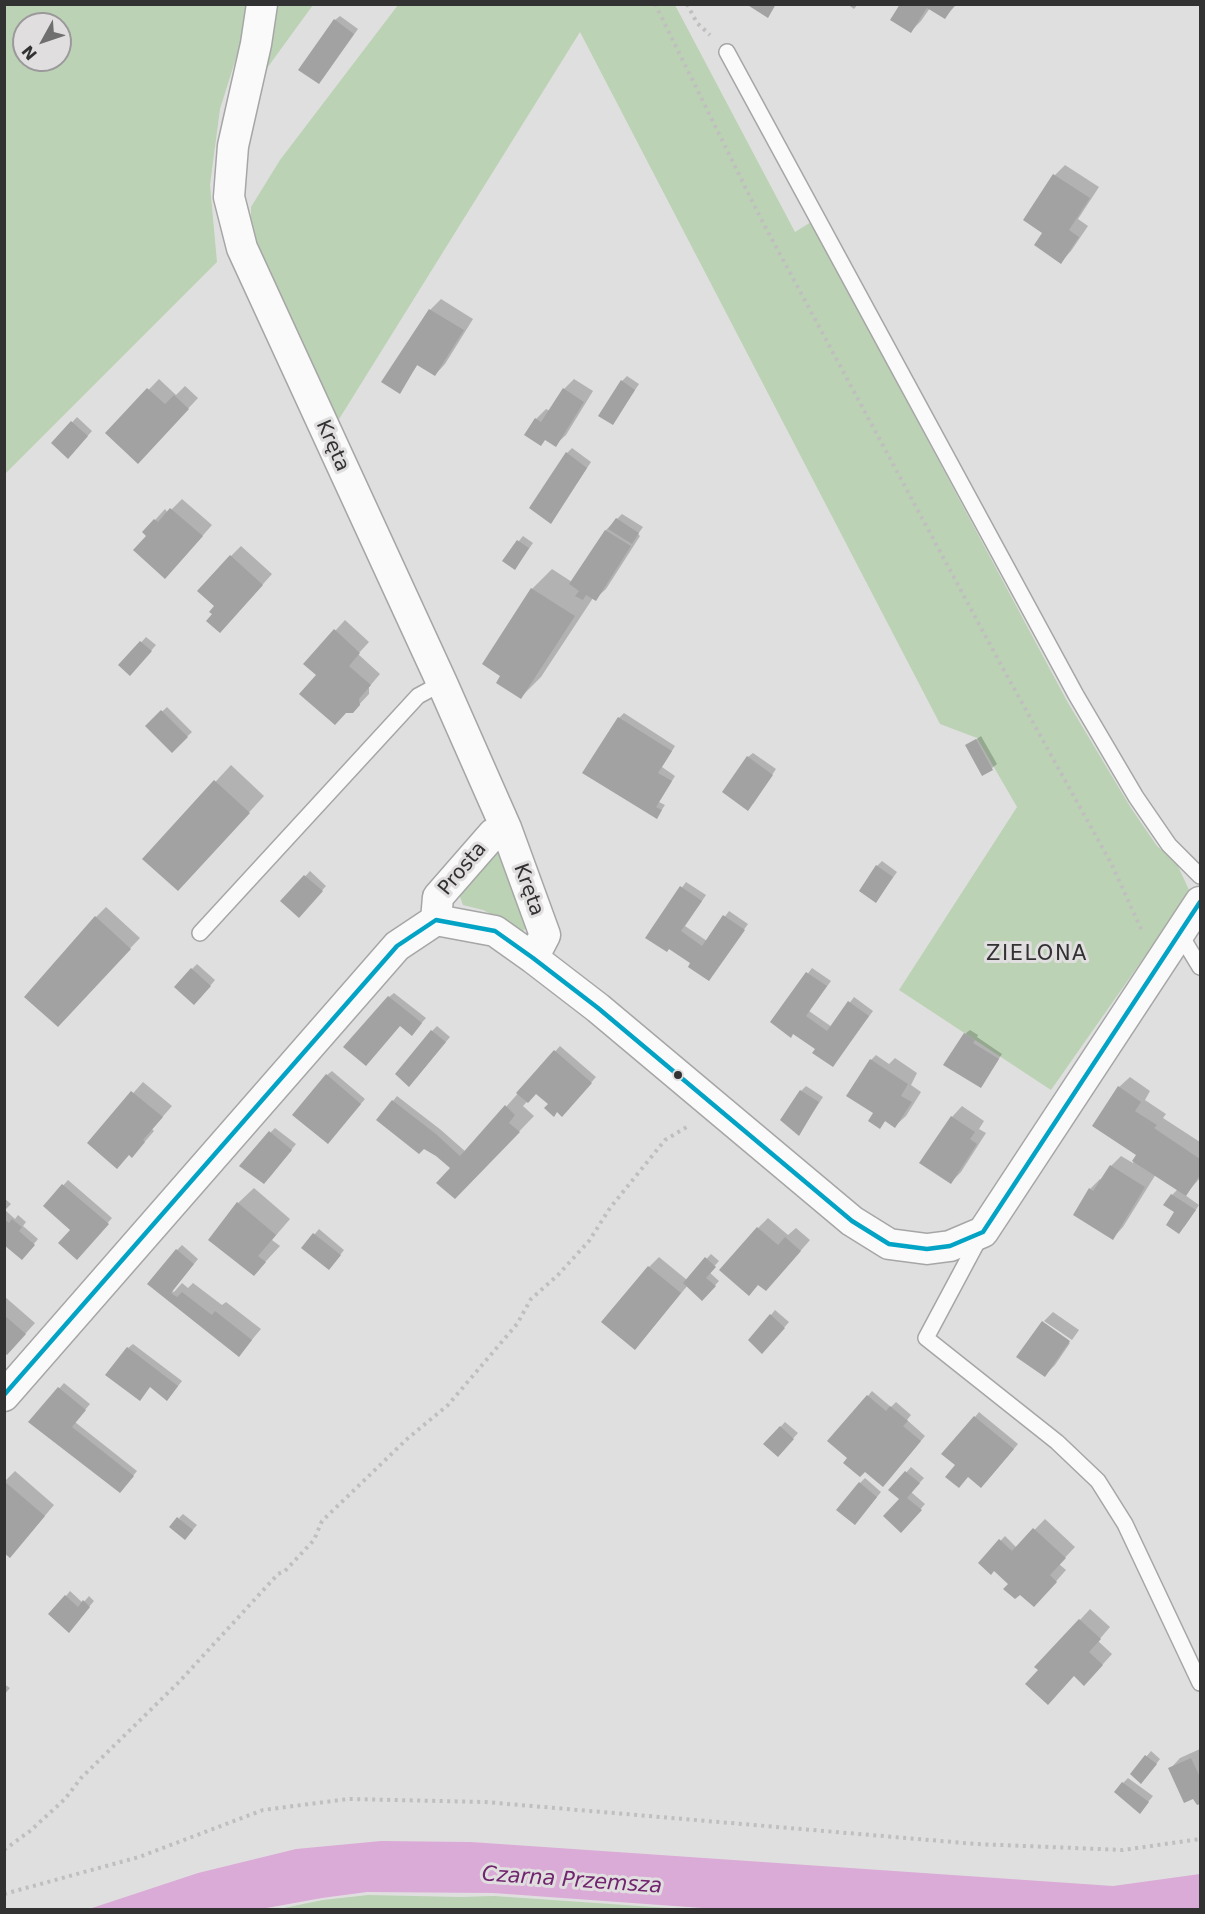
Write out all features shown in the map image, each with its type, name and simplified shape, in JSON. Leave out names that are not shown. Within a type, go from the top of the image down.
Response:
[{"type":"street","name":"Kręta","points":[[262,4],[256,44],[233,146],[229,197],[242,248],[442,683],[506,828],[545,935],[533,958]]},
{"type":"street","name":"Prosta","points":[[436,920],[438,897],[493,834],[506,828]]},
{"type":"street","points":[[533,958],[598,1008],[852,1221],[889,1244],[927,1250],[951,1246],[982,1232],[1200,902]]},
{"type":"street","name":"Prosta","points":[[4,1396],[398,946],[436,920],[495,931],[533,958]]},
{"type":"lane","points":[[727,52],[1076,695],[1149,816],[1169,845],[1200,876]]},
{"type":"lane","points":[[200,933],[418,696],[442,683]]},
{"type":"lane","points":[[1180,934],[1200,967]]},
{"type":"lane","points":[[982,1232],[926,1338],[1057,1442],[1098,1481],[1125,1524],[1200,1683]]},
{"type":"path","points":[[655,4],[760,218],[1000,663],[1112,865],[1147,942]]},
{"type":"path","points":[[687,4],[698,23],[727,52]]},
{"type":"path","points":[[4,1850],[30,1831],[64,1799],[81,1778],[179,1682],[278,1574],[285,1571],[314,1540],[322,1521],[407,1439],[448,1405],[517,1324],[531,1299],[557,1276],[589,1241],[610,1208],[665,1140],[690,1125],[711,1102]]},
{"type":"path","points":[[4,1894],[139,1857],[263,1810],[348,1799],[485,1802],[976,1844],[1123,1850],[1200,1839]]},
{"type":"green space","points":[[4,5],[250,5],[248,20],[220,109],[210,185],[217,262],[5,474]]},
{"type":"green space","points":[[277,5],[313,5],[262,75]]},
{"type":"green space","points":[[398,5],[675,5],[795,232],[811,222],[1067,701],[1131,808],[1157,846],[1176,862],[1190,892],[1051,1090],[899,990],[1017,807],[977,738],[940,724],[580,32],[336,424],[251,228],[251,207],[280,160]]},
{"type":"green space","points":[[497,851],[502,854],[528,926],[523,931],[483,910],[463,905],[459,894]]},
{"type":"green space","points":[[368,1895],[494,1896],[683,1909],[279,1909],[323,1900]]},
{"type":"water","name":"Czarna Przemsza","points":[[381,1841],[471,1842],[1113,1886],[1200,1874],[1200,1909],[730,1910],[493,1893],[367,1892],[261,1909],[89,1909],[198,1873],[296,1849]]},
{"type":"building","points":[[746,4],[776,4],[768,18]]},
{"type":"building","points":[[900,4],[955,4],[945,19],[927,8],[911,33],[890,20]]},
{"type":"building","points":[[334,19],[354,34],[319,84],[298,70]]},
{"type":"building","points":[[1053,174],[1090,198],[1069,230],[1079,237],[1061,264],[1034,245],[1042,233],[1023,220]]},
{"type":"building","points":[[429,309],[464,330],[435,376],[417,365],[400,394],[381,382]]},
{"type":"building","points":[[621,380],[635,390],[613,425],[598,416]]},
{"type":"building","points":[[147,388],[165,404],[174,395],[189,409],[138,464],[105,433]]},
{"type":"building","points":[[563,388],[584,402],[556,447],[545,440],[541,446],[524,435],[535,418],[541,422]]},
{"type":"building","points":[[71,421],[88,436],[68,459],[51,443]]},
{"type":"building","points":[[566,452],[587,468],[551,524],[529,508]]},
{"type":"building","points":[[170,508],[203,536],[165,579],[133,550],[146,536],[142,532],[154,519],[158,522]]},
{"type":"building","points":[[616,518],[639,533],[632,544],[608,529]]},
{"type":"building","points":[[605,530],[631,546],[596,601],[586,595],[583,600],[575,596],[579,591],[569,584]]},
{"type":"building","points":[[517,540],[529,548],[515,570],[502,561]]},
{"type":"building","points":[[230,555],[263,585],[220,633],[206,621],[212,614],[209,612],[214,606],[197,591]]},
{"type":"building","points":[[531,588],[575,616],[521,699],[496,683],[500,676],[482,664]]},
{"type":"building","points":[[334,629],[360,653],[349,666],[371,685],[359,699],[360,705],[353,713],[346,713],[335,725],[299,694],[316,675],[303,664]]},
{"type":"building","points":[[140,641],[152,651],[130,676],[118,665]]},
{"type":"building","points":[[161,710],[188,737],[172,753],[145,726]]},
{"type":"building","points":[[618,717],[672,751],[658,773],[672,781],[656,807],[662,810],[657,819],[582,773]]},
{"type":"building","points":[[976,739],[993,770],[982,776],[965,745]]},
{"type":"building","points":[[747,756],[773,775],[748,811],[722,792]]},
{"type":"building","points":[[214,780],[250,813],[178,891],[142,859]]},
{"type":"building","points":[[876,865],[893,877],[876,903],[859,891]]},
{"type":"building","points":[[304,875],[323,891],[299,918],[280,901]]},
{"type":"building","points":[[680,886],[702,901],[681,931],[702,946],[723,915],[745,930],[709,981],[688,967],[690,963],[669,949],[667,952],[645,938]]},
{"type":"building","points":[[95,916],[131,949],[58,1027],[24,997]]},
{"type":"building","points":[[191,968],[211,986],[194,1005],[174,987]]},
{"type":"building","points":[[806,972],[827,986],[806,1016],[827,1031],[848,1001],[869,1016],[833,1067],[812,1053],[815,1049],[793,1034],[791,1038],[770,1022]]},
{"type":"building","points":[[388,996],[422,1023],[412,1036],[400,1026],[366,1066],[343,1047]]},
{"type":"building","points":[[431,1030],[446,1042],[409,1087],[395,1074]]},
{"type":"building","points":[[964,1033],[975,1040],[973,1043],[999,1059],[981,1088],[943,1065]]},
{"type":"building","points":[[554,1050],[592,1083],[562,1117],[557,1112],[554,1117],[544,1108],[548,1104],[536,1094],[528,1103],[516,1093]]},
{"type":"building","points":[[870,1059],[908,1084],[901,1096],[912,1102],[895,1128],[885,1121],[880,1129],[868,1121],[873,1113],[846,1096]]},
{"type":"building","points":[[326,1074],[361,1104],[328,1144],[292,1115]]},
{"type":"building","points":[[1118,1086],[1141,1102],[1135,1111],[1157,1125],[1154,1128],[1200,1159],[1200,1175],[1186,1196],[1132,1161],[1136,1155],[1092,1126]]},
{"type":"building","points":[[800,1090],[819,1102],[799,1136],[780,1120]]},
{"type":"building","points":[[131,1091],[163,1117],[143,1140],[145,1142],[132,1158],[129,1155],[117,1169],[87,1143]]},
{"type":"building","points":[[392,1100],[460,1156],[505,1105],[515,1115],[509,1123],[520,1132],[455,1199],[436,1183],[450,1168],[424,1149],[419,1154],[376,1120]]},
{"type":"building","points":[[951,1116],[975,1132],[970,1139],[977,1144],[951,1184],[919,1163]]},
{"type":"building","points":[[269,1131],[292,1150],[264,1184],[239,1166]]},
{"type":"building","points":[[1110,1165],[1145,1187],[1113,1240],[1073,1215],[1089,1188],[1093,1191]]},
{"type":"building","points":[[62,1184],[109,1224],[77,1260],[58,1243],[70,1230],[43,1206]]},
{"type":"building","points":[[1171,1194],[1196,1210],[1179,1234],[1166,1225],[1174,1212],[1163,1205]]},
{"type":"building","points":[[237,1202],[276,1235],[258,1256],[266,1262],[254,1276],[208,1240]]},
{"type":"building","points":[[4,1219],[9,1223],[12,1219],[22,1227],[19,1231],[35,1245],[22,1260],[4,1245]]},
{"type":"building","points":[[757,1227],[778,1245],[785,1237],[801,1251],[766,1291],[758,1285],[749,1296],[719,1270]]},
{"type":"building","points":[[313,1233],[341,1255],[329,1270],[301,1248]]},
{"type":"building","points":[[176,1249],[194,1264],[171,1293],[177,1297],[182,1292],[212,1315],[215,1311],[252,1340],[239,1357],[147,1284]]},
{"type":"building","points":[[705,1257],[716,1267],[706,1278],[716,1286],[702,1301],[683,1283]]},
{"type":"building","points":[[648,1266],[681,1293],[635,1350],[601,1322]]},
{"type":"building","points":[[770,1314],[785,1328],[762,1354],[748,1340]]},
{"type":"building","points":[[4,1315],[26,1334],[7,1355],[4,1353]]},
{"type":"building","points":[[1042,1321],[1070,1341],[1045,1377],[1016,1357]]},
{"type":"building","points":[[127,1347],[178,1386],[167,1401],[150,1387],[140,1401],[105,1375]]},
{"type":"building","points":[[58,1387],[86,1410],[72,1427],[134,1476],[120,1493],[28,1422]]},
{"type":"building","points":[[867,1395],[886,1411],[890,1406],[908,1421],[903,1426],[921,1441],[883,1487],[865,1472],[860,1477],[843,1463],[847,1458],[827,1441]]},
{"type":"building","points":[[974,1416],[1014,1449],[981,1488],[968,1477],[959,1488],[945,1477],[955,1465],[941,1454]]},
{"type":"building","points":[[780,1426],[794,1439],[778,1457],[763,1444]]},
{"type":"building","points":[[905,1471],[920,1483],[907,1498],[922,1510],[901,1533],[883,1516],[899,1499],[888,1490]]},
{"type":"building","points":[[4,1481],[45,1516],[10,1558],[4,1553]]},
{"type":"building","points":[[859,1482],[877,1497],[855,1525],[836,1510]]},
{"type":"building","points":[[177,1517],[193,1530],[185,1540],[169,1527]]},
{"type":"building","points":[[1033,1528],[1066,1558],[1050,1575],[1057,1582],[1034,1607],[1020,1595],[1015,1599],[1003,1589],[1008,1584],[994,1571],[991,1575],[978,1563],[999,1539],[1012,1551]]},
{"type":"building","points":[[65,1595],[78,1607],[83,1600],[90,1607],[69,1633],[48,1614]]},
{"type":"building","points":[[1079,1619],[1101,1639],[1089,1652],[1103,1665],[1084,1686],[1074,1676],[1048,1705],[1025,1684],[1038,1670],[1034,1667]]},
{"type":"building","points":[[1145,1755],[1157,1764],[1141,1784],[1130,1774]]},
{"type":"building","points":[[1191,1758],[1200,1777],[1200,1804],[1197,1805],[1193,1799],[1184,1803],[1168,1768]]},
{"type":"building","points":[[1122,1782],[1149,1802],[1140,1814],[1114,1792]]},
{"type":"transit line","points":[[4,1395],[397,946],[436,920],[495,931],[598,1008],[852,1221],[889,1244],[927,1249],[950,1246],[983,1232],[1200,902]]},
{"type":"district","name":"ZIELONA","points":[[1037,955]]}]
